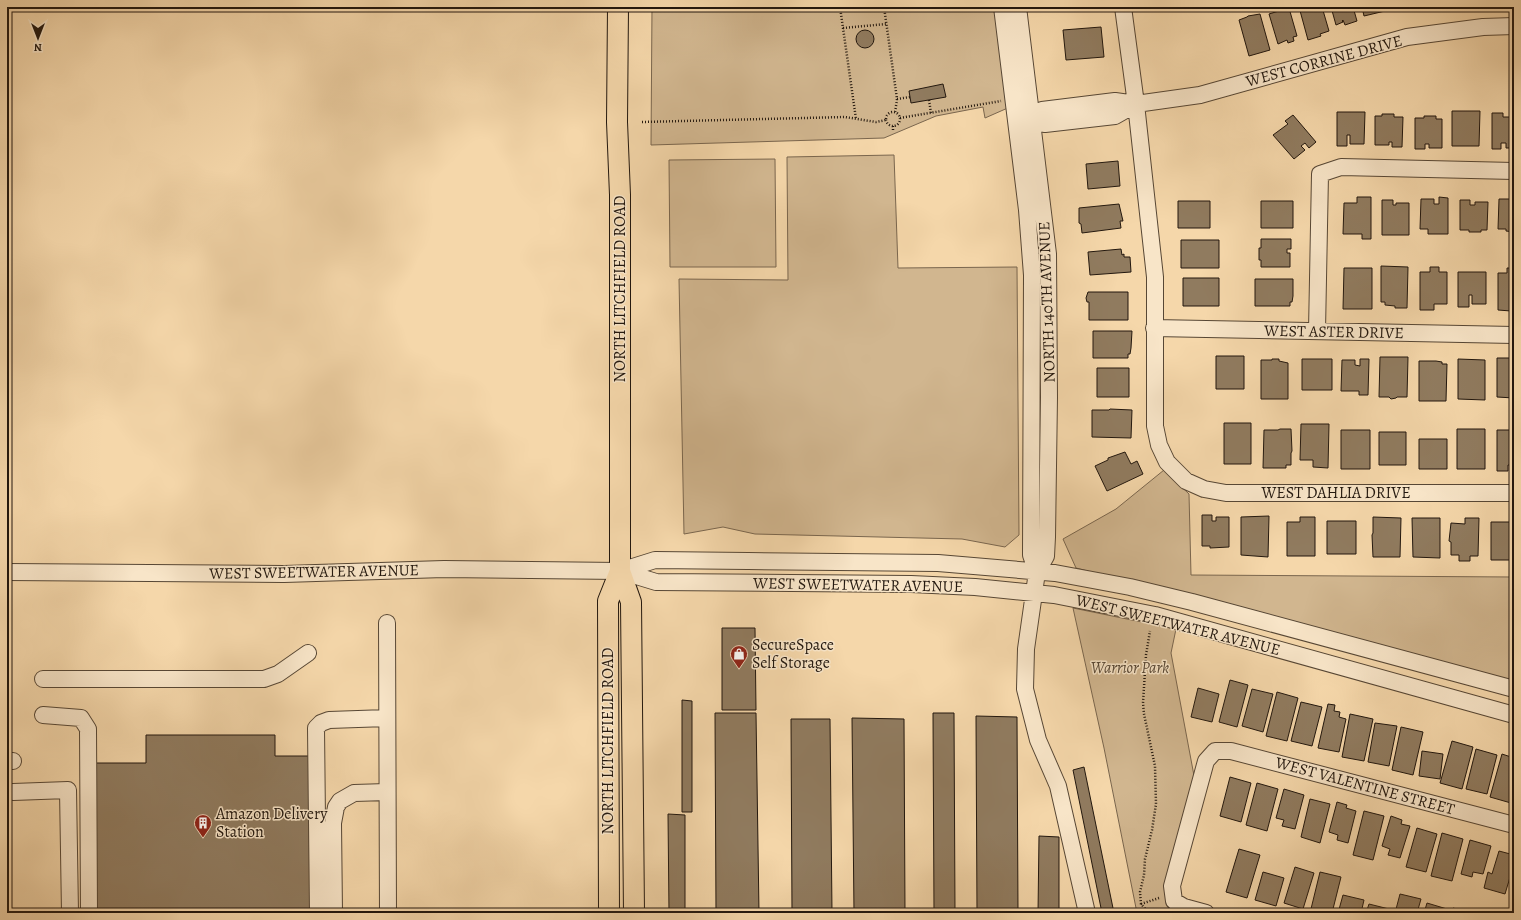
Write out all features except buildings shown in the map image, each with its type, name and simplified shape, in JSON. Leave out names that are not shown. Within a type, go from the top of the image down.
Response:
[{"type":"main road","name":"NORTH LITCHFIELD ROAD","points":[[618,7],[617,122],[620,194],[620,571],[631,602],[634,913]]},
{"type":"main road","name":"NORTH LITCHFIELD ROAD","points":[[609,913],[608,601],[620,571]]},
{"type":"street","name":"NORTH 140TH AVENUE","points":[[1002,7],[1024,121]]},
{"type":"street","name":"NORTH 140TH AVENUE","points":[[1018,7],[1032,275],[1031,555],[1037,572],[1026,649],[1025,689],[1038,740],[1058,786],[1087,913]]},
{"type":"street","points":[[1123,7],[1136,104],[1155,277],[1154,328]]},
{"type":"street","name":"WEST CORRINE DRIVE","points":[[1024,121],[1045,124],[1115,116],[1136,104],[1200,95],[1407,38],[1483,27],[1514,26]]},
{"type":"street","points":[[1317,331],[1320,174],[1341,167],[1514,171]]},
{"type":"street","name":"WEST ASTER DRIVE","points":[[1154,328],[1514,335]]},
{"type":"street","name":"WEST DAHLIA DRIVE","points":[[1154,328],[1155,426],[1159,445],[1167,462],[1186,481],[1204,489],[1226,493],[1514,493]]},
{"type":"street","name":"WEST SWEETWATER AVENUE","points":[[620,571],[655,560],[938,563],[1080,577],[1162,594],[1514,690]]},
{"type":"street","name":"WEST SWEETWATER AVENUE","points":[[7,572],[284,574],[444,569],[620,571],[656,582],[912,584],[1035,592],[1087,601],[1155,616],[1514,715]]},
{"type":"street","points":[[387,622],[388,913]]},
{"type":"street","points":[[43,679],[264,679],[278,674],[308,652]]},
{"type":"street","points":[[1407,686],[1412,662]]},
{"type":"street","points":[[43,715],[81,718],[88,729],[88,913]]},
{"type":"street","points":[[318,913],[316,728],[321,723],[329,720],[387,718]]},
{"type":"street","name":"WEST VALENTINE STREET","points":[[1169,898],[1206,761],[1215,751],[1231,751],[1514,825]]},
{"type":"street","points":[[13,792],[68,790],[70,913]]},
{"type":"street","points":[[334,913],[333,823],[336,807],[340,802],[354,793],[387,792]]},
{"type":"street","points":[[1169,898],[1184,907],[1206,913]]},
{"type":"path","points":[[840,7],[856,119]]},
{"type":"path","points":[[884,7],[896,99],[895,113],[900,118]]},
{"type":"path","points":[[843,28],[886,24]]},
{"type":"path","points":[[896,99],[910,97]]},
{"type":"path","points":[[929,100],[931,113]]},
{"type":"path","points":[[900,118],[1003,100]]},
{"type":"path","points":[[886,120],[888,115],[895,113]]},
{"type":"path","points":[[642,122],[845,117],[876,122],[886,120]]},
{"type":"path","points":[[893,126],[899,123],[900,118]]},
{"type":"path","points":[[886,120],[889,125],[893,126]]},
{"type":"path","points":[[893,126],[893,132]]},
{"type":"path","points":[[1149,913],[1141,904],[1140,892],[1156,804],[1155,766],[1143,703],[1146,655],[1150,631]]},
{"type":"path","points":[[1141,904],[1169,898]]},
{"type":"green space","points":[[652,7],[998,7],[1010,107],[985,118],[983,107],[936,116],[884,138],[651,145]]},
{"type":"green space","points":[[894,155],[898,268],[1017,267],[1019,535],[1005,547],[962,539],[755,534],[723,527],[684,534],[679,279],[788,280],[787,157]]},
{"type":"green space","points":[[775,159],[776,267],[670,267],[669,160]]},
{"type":"green space","points":[[1164,470],[1189,494],[1191,575],[1514,577],[1514,685],[1319,631],[1076,568],[1063,539],[1116,509]]},
{"type":"green space","name":"Warrior Park","points":[[1073,608],[1176,629],[1171,653],[1195,781],[1166,885],[1182,913],[1137,913],[1104,748]]},
{"type":"place","name":"SecureSpace Self Storage","points":[[739,669]]},
{"type":"place","name":"Amazon Delivery Station","points":[[203,838]]}]
